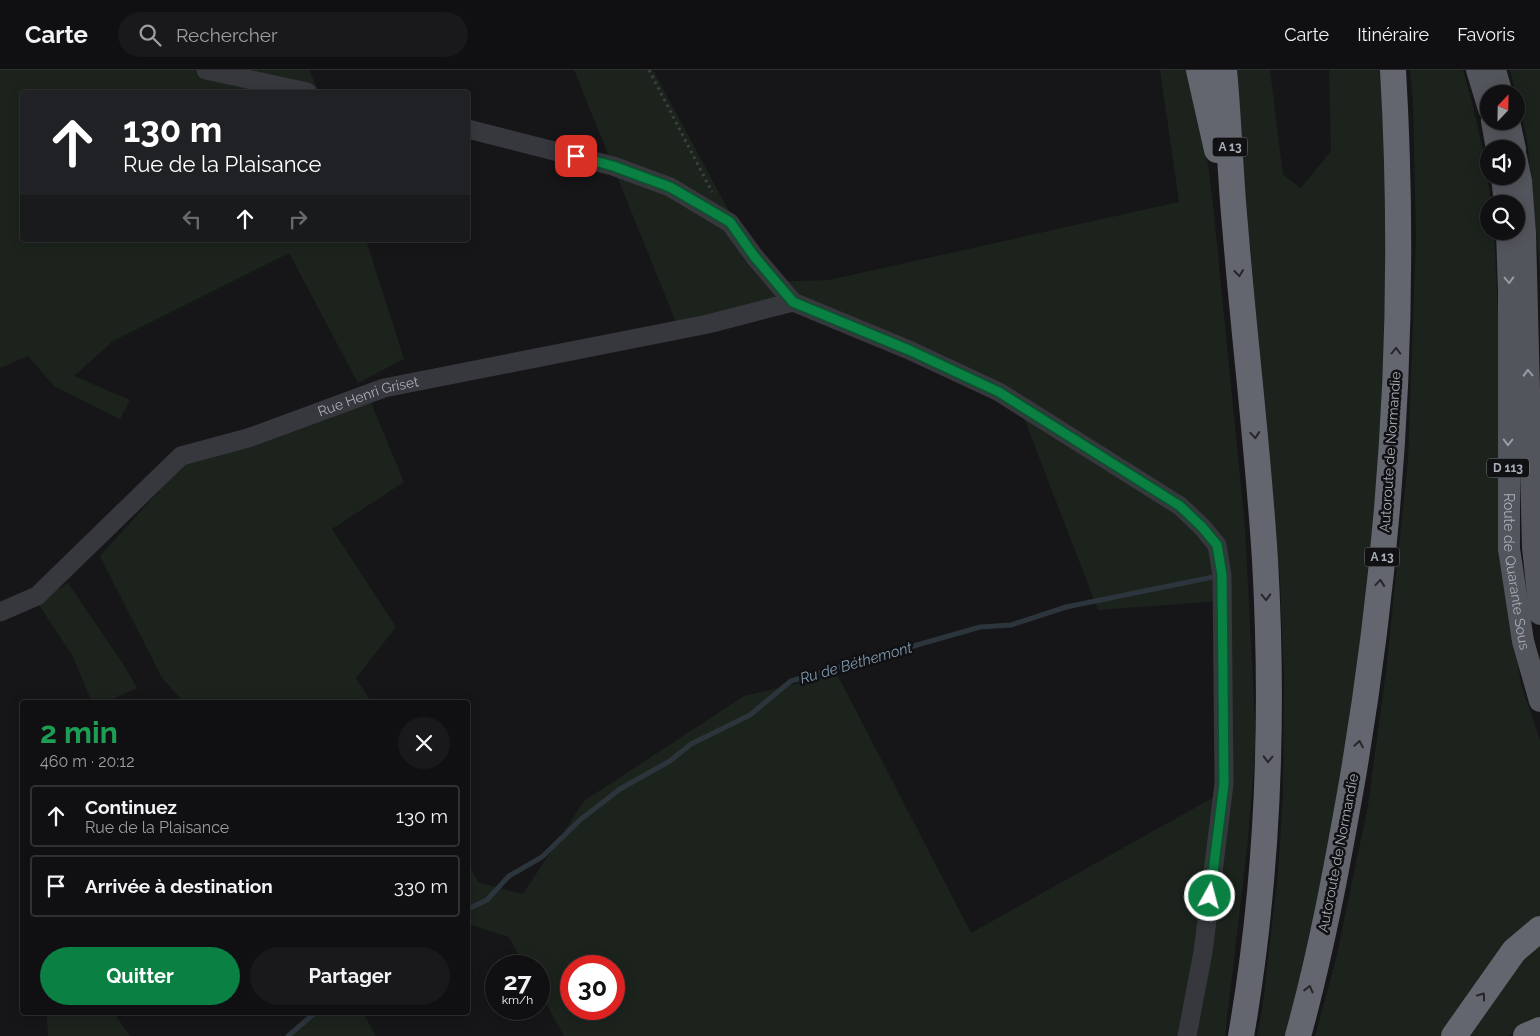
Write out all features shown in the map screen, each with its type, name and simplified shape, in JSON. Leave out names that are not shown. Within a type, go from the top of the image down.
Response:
[{"type":"highway","points":[[1199,70],[1234,224]]},
{"type":"highway","name":"A 13","points":[[1224,70],[1234,224],[1265,562],[1269,719],[1256,932],[1241,1036]]},
{"type":"highway","name":"Autoroute de Normandie","points":[[1298,1036],[1324,926],[1343,833],[1364,713],[1378,599],[1388,490],[1396,356],[1398,191],[1393,70]]},
{"type":"highway","points":[[1454,1036],[1514,951],[1540,929]]},
{"type":"highway","points":[[1526,1036],[1540,1030]]},
{"type":"main road","points":[[1477,70],[1482,85]]},
{"type":"main road","points":[[1495,70],[1499,85]]},
{"type":"main road","name":"Route de Quarante Sous","points":[[1521,185],[1525,233],[1533,547],[1540,614]]},
{"type":"main road","name":"Route de Quarante Sous","points":[[1507,240],[1509,548],[1523,641],[1540,701]]},
{"type":"street","points":[[206,70],[297,90]]},
{"type":"street","points":[[470,129],[613,166],[670,187],[730,222],[754,256],[793,302],[909,350],[999,392],[1180,506],[1202,527],[1217,545],[1222,575],[1224,784],[1203,952],[1188,1036]]},
{"type":"street","name":"Rue Henri Griset","points":[[0,612],[37,596],[181,456],[248,438],[384,388],[708,324],[793,302]]},
{"type":"path","points":[[649,70],[696,163],[730,222]]},
{"type":"shaded area","points":[[0,70],[309,70],[318,90],[20,90],[20,242],[367,242],[404,359],[358,383],[289,253],[113,341],[74,376],[130,400],[120,419],[54,386],[28,356],[0,368]]},
{"type":"shaded area","points":[[574,70],[653,70],[767,282],[829,280],[1179,202],[1160,70],[1188,70],[1203,127],[1213,204],[1245,527],[1256,741],[1247,849],[1225,1036],[564,1036],[550,1010],[550,955],[519,955],[509,937],[470,925],[470,867],[479,883],[523,894],[584,801],[744,696],[837,674],[971,933],[1216,796],[1221,601],[1098,610],[1019,405],[789,309],[680,332]]},
{"type":"shaded area","points":[[1234,70],[1270,70],[1283,175],[1301,188],[1331,151],[1329,70],[1382,70],[1387,242],[1375,561],[1337,812],[1287,1036],[1257,1036],[1262,1011],[1278,873],[1283,795],[1284,676],[1280,580]]},
{"type":"shaded area","points":[[1410,70],[1463,70],[1480,140],[1480,185],[1488,185],[1490,195],[1480,195],[1480,240],[1494,240],[1498,313],[1498,532],[1521,684],[1540,740],[1540,922],[1446,1036],[1315,1036],[1336,959],[1368,805],[1386,671],[1408,461],[1416,237],[1413,102]]},
{"type":"shaded area","points":[[1510,70],[1540,70],[1540,270],[1525,130],[1525,85],[1514,85]]},
{"type":"shaded area","points":[[370,400],[404,482],[332,529],[396,627],[356,678],[370,700],[182,700],[162,678],[100,556],[199,447]]},
{"type":"shaded area","points":[[68,583],[137,688],[110,700],[91,700],[72,655],[37,602]]},
{"type":"shaded area","points":[[1540,943],[1540,1021],[1508,1036],[1468,1036],[1526,955]]},
{"type":"shaded area","points":[[115,1015],[130,1036],[48,1036],[47,1016]]},
{"type":"shaded area","points":[[315,1015],[364,1015],[376,1036],[290,1036]]},
{"type":"waterway","name":"Ru de Béthemont","points":[[470,908],[487,900],[509,876],[542,857],[580,820],[620,789],[670,761],[691,744],[750,715],[791,681],[980,627],[1011,625],[1066,607],[1218,576]]},
{"type":"waterway","name":"Ru de Béthemont","points":[[288,1036],[312,1015]]},
{"type":"route","points":[[576,156],[613,166],[670,187],[730,222],[754,256],[793,302],[909,350],[999,392],[1180,506],[1202,527],[1217,545],[1222,575],[1224,784],[1210,896]]}]
